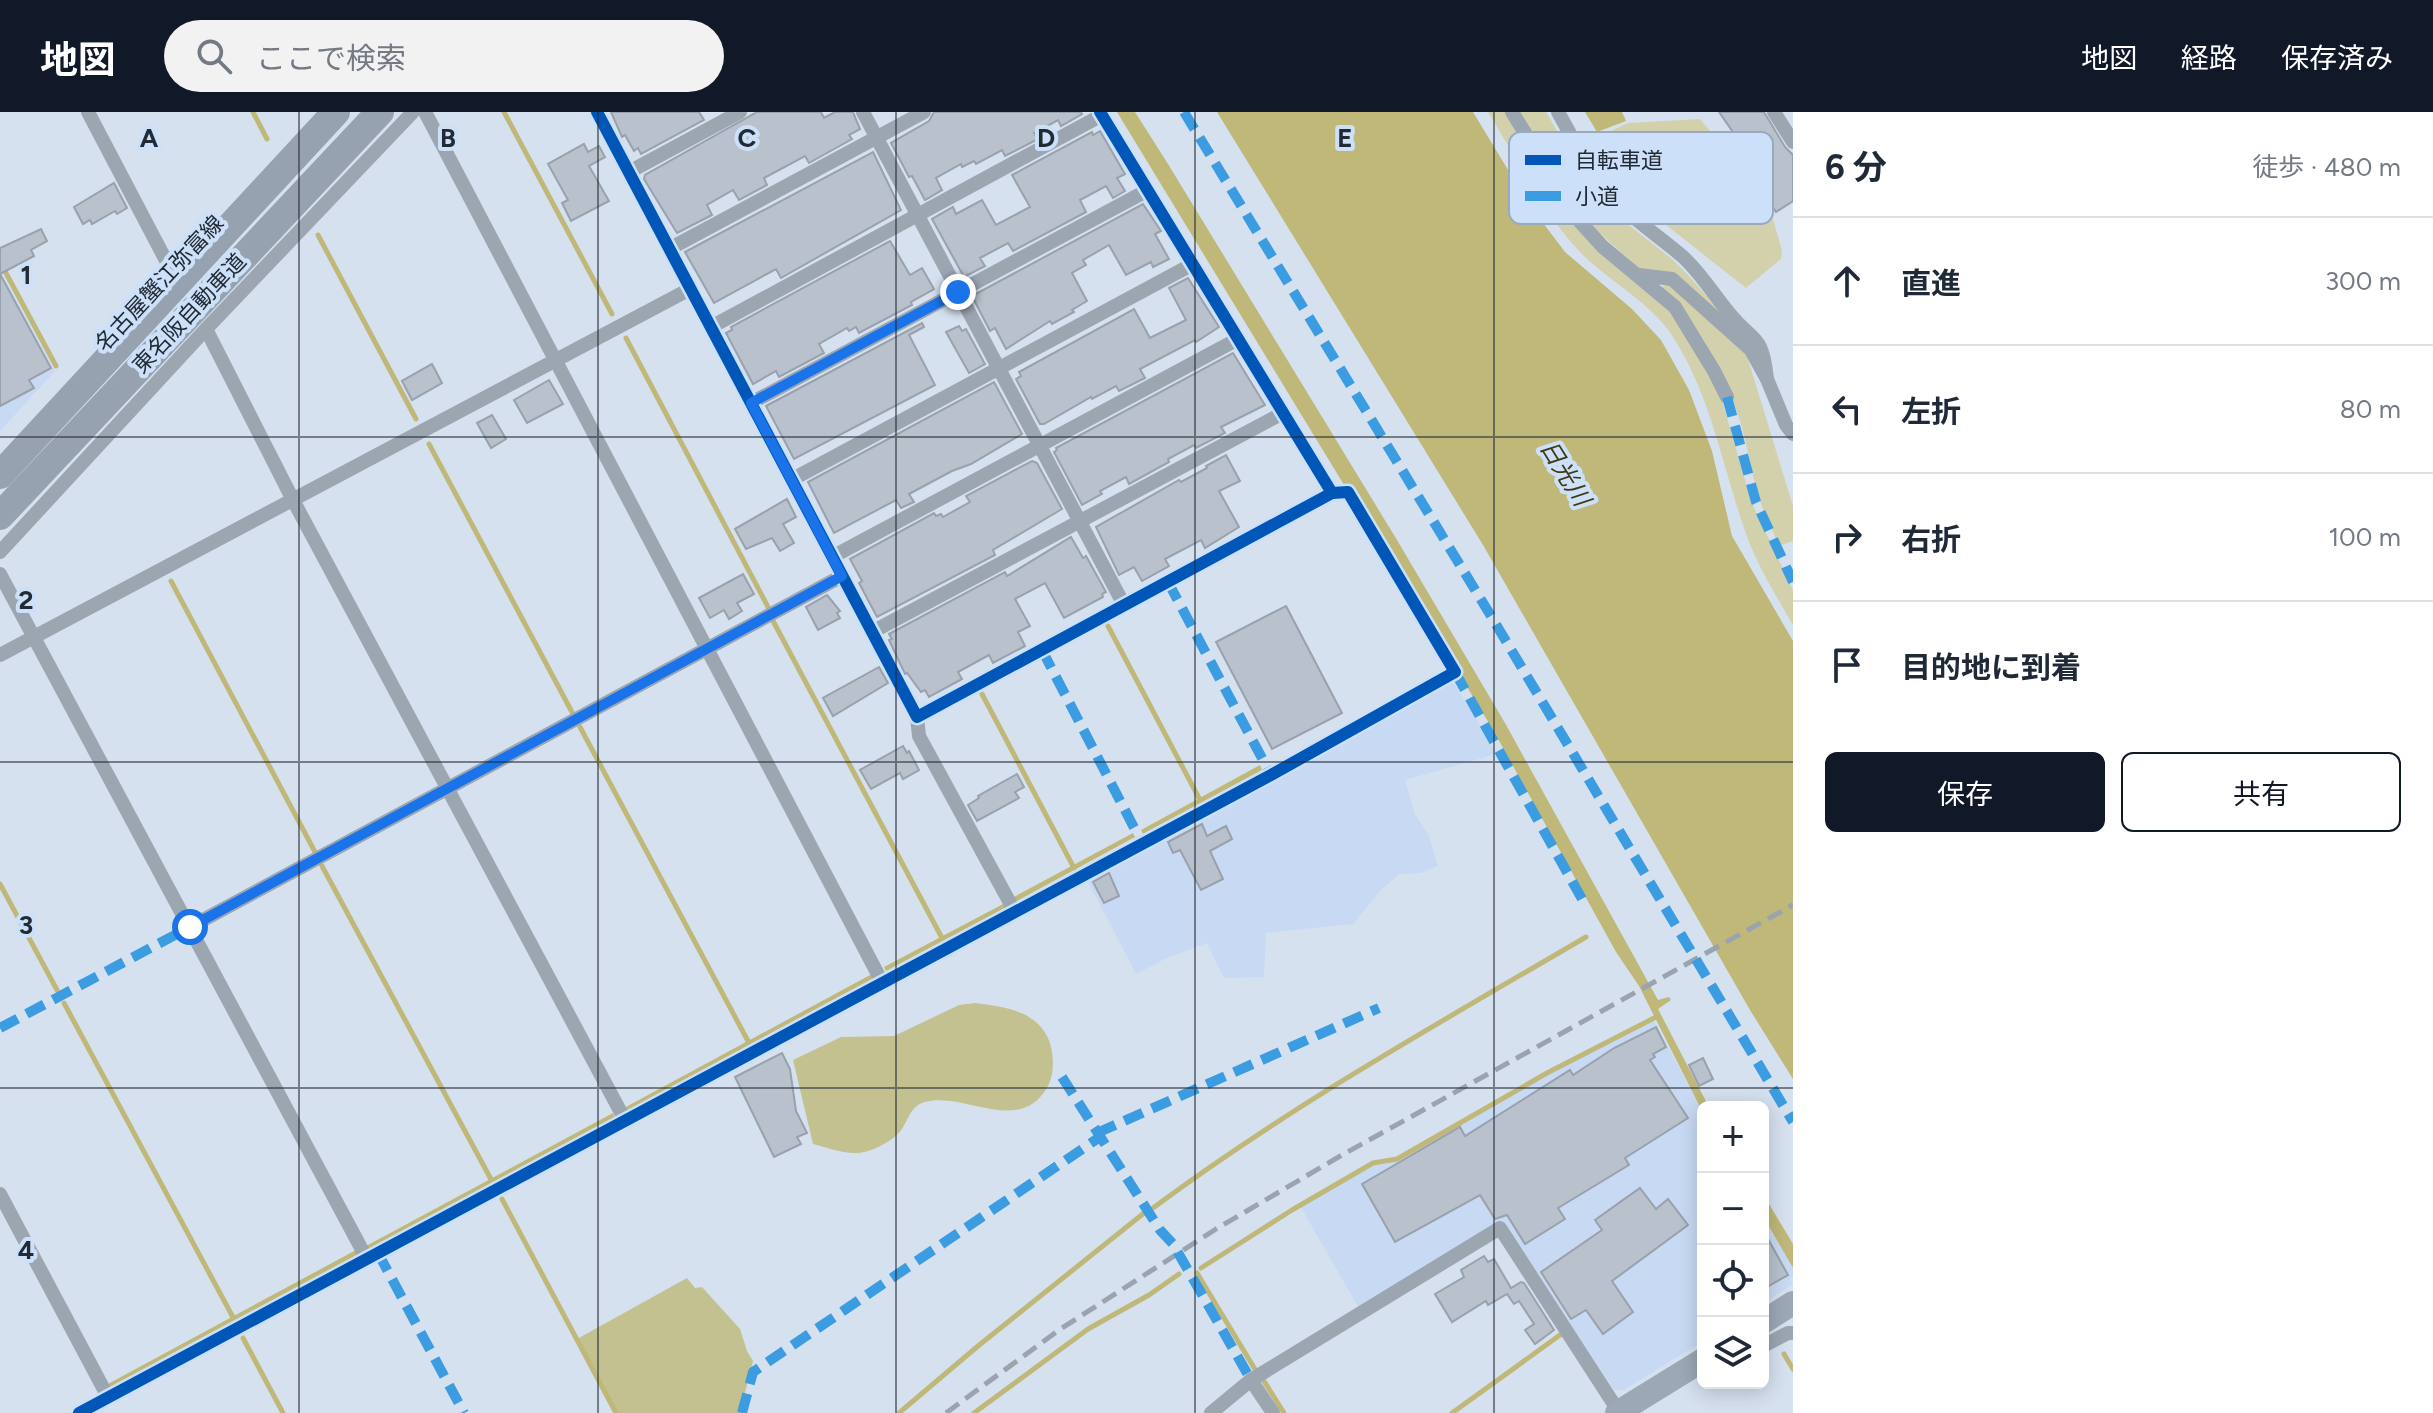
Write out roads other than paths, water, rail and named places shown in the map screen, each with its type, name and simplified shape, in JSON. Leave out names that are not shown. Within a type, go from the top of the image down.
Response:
[{"type":"highway","name":"東名阪自動車道","points":[[0,475],[336,112]]},
{"type":"highway","name":"東名阪自動車道","points":[[0,516],[380,112]]},
{"type":"main road","name":"名古屋蟹江弥富線","points":[[0,455],[319,112]]},
{"type":"main road","points":[[1769,1318],[1793,1303]]},
{"type":"main road","points":[[1618,1412],[1697,1364]]},
{"type":"street","points":[[88,112],[177,263],[210,306],[210,325],[293,500],[625,1120]]},
{"type":"street","points":[[0,552],[413,112]]},
{"type":"street","points":[[425,112],[882,982]]},
{"type":"street","points":[[597,112],[917,717],[919,736],[1015,912]]},
{"type":"street","points":[[629,172],[740,112]]},
{"type":"street","points":[[863,112],[1124,605]]},
{"type":"street","points":[[669,249],[924,112]]},
{"type":"street","points":[[1512,112],[1524,132]]},
{"type":"street","points":[[1558,112],[1570,132]]},
{"type":"street","points":[[1774,112],[1793,142]]},
{"type":"street","points":[[711,327],[1101,114],[1332,493]]},
{"type":"street","points":[[751,403],[1148,190]]},
{"type":"street","points":[[1582,224],[1603,247],[1675,307],[1727,397]]},
{"type":"street","points":[[1644,224],[1683,257],[1710,286],[1729,314],[1759,341],[1765,356],[1767,379]]},
{"type":"street","points":[[791,480],[1193,264]]},
{"type":"street","points":[[1639,275],[1672,279],[1751,350],[1793,434]]},
{"type":"street","points":[[0,655],[690,289]]},
{"type":"street","points":[[832,557],[1238,339]]},
{"type":"street","points":[[872,632],[1283,413]]},
{"type":"street","points":[[79,1413],[1271,775],[1455,672],[1348,492],[1332,493],[917,717]]},
{"type":"street","points":[[0,574],[367,1259]]},
{"type":"street","points":[[190,927],[842,576]]},
{"type":"street","points":[[0,1194],[108,1397]]},
{"type":"street","points":[[1211,1413],[1251,1380],[1500,1228],[1618,1412]]},
{"type":"street","points":[[1769,1343],[1793,1333]]},
{"type":"street","points":[[1251,1380],[1273,1413]]},
{"type":"water","points":[[1117,112],[1135,112],[1168,164],[1505,723],[1658,1000],[1669,997],[1671,1000],[1658,1009],[1706,1101],[1697,1101],[1639,986],[1616,952],[1492,728]]},
{"type":"water","name":"日光川","points":[[1217,112],[1473,112],[1509,172],[1509,224],[1544,224],[1565,252],[1632,309],[1661,340],[1689,390],[1712,451],[1732,536],[1793,641],[1793,1079],[1750,1010],[1483,545]]},
{"type":"water","points":[[1585,112],[1622,112],[1626,121],[1597,132]]},
{"type":"water","points":[[1260,765],[1262,770],[1143,834],[1141,830]]},
{"type":"water","points":[[1133,833],[1135,837],[1015,902],[1012,898]]},
{"type":"water","points":[[1005,903],[1007,907],[886,971],[884,967]]},
{"type":"water","points":[[872,974],[874,978],[626,1112],[624,1108]]},
{"type":"water","points":[[613,1113],[615,1118],[368,1250],[366,1246]]},
{"type":"water","points":[[1769,1204],[1793,1244],[1793,1268],[1769,1226]]},
{"type":"water","points":[[356,1250],[358,1255],[109,1389],[106,1385]]},
{"type":"waterway","points":[[253,112],[267,139]]},
{"type":"waterway","points":[[504,112],[612,314]]},
{"type":"waterway","points":[[318,235],[416,419]]},
{"type":"waterway","points":[[0,262],[56,366]]},
{"type":"waterway","points":[[626,338],[768,607]]},
{"type":"waterway","points":[[429,444],[573,714]]},
{"type":"waterway","points":[[171,581],[315,852]]},
{"type":"waterway","points":[[772,619],[942,938]]},
{"type":"waterway","points":[[1108,626],[1200,800]]},
{"type":"waterway","points":[[982,694],[1074,868]]},
{"type":"waterway","points":[[580,727],[749,1043]]},
{"type":"waterway","points":[[322,866],[493,1183]]},
{"type":"waterway","points":[[0,884],[57,990]]},
{"type":"waterway","points":[[1153,1208],[1311,1100],[1586,937]]},
{"type":"waterway","points":[[64,1003],[235,1321]]},
{"type":"waterway","points":[[1201,1268],[1373,1163],[1397,1159],[1547,1073],[1656,1017]]},
{"type":"waterway","points":[[502,1199],[616,1413]]},
{"type":"waterway","points":[[899,1413],[1144,1213]]},
{"type":"waterway","points":[[1197,1273],[1256,1371]]},
{"type":"waterway","points":[[974,1413],[1088,1329],[1149,1295],[1179,1274]]},
{"type":"waterway","points":[[1452,1413],[1560,1335]]},
{"type":"waterway","points":[[243,1338],[283,1413]]},
{"type":"waterway","points":[[1784,1354],[1793,1369]]},
{"type":"waterway","points":[[1264,1381],[1284,1413]]},
{"type":"railway","points":[[946,1413],[1059,1330],[1216,1229],[1342,1155],[1793,905]]}]
